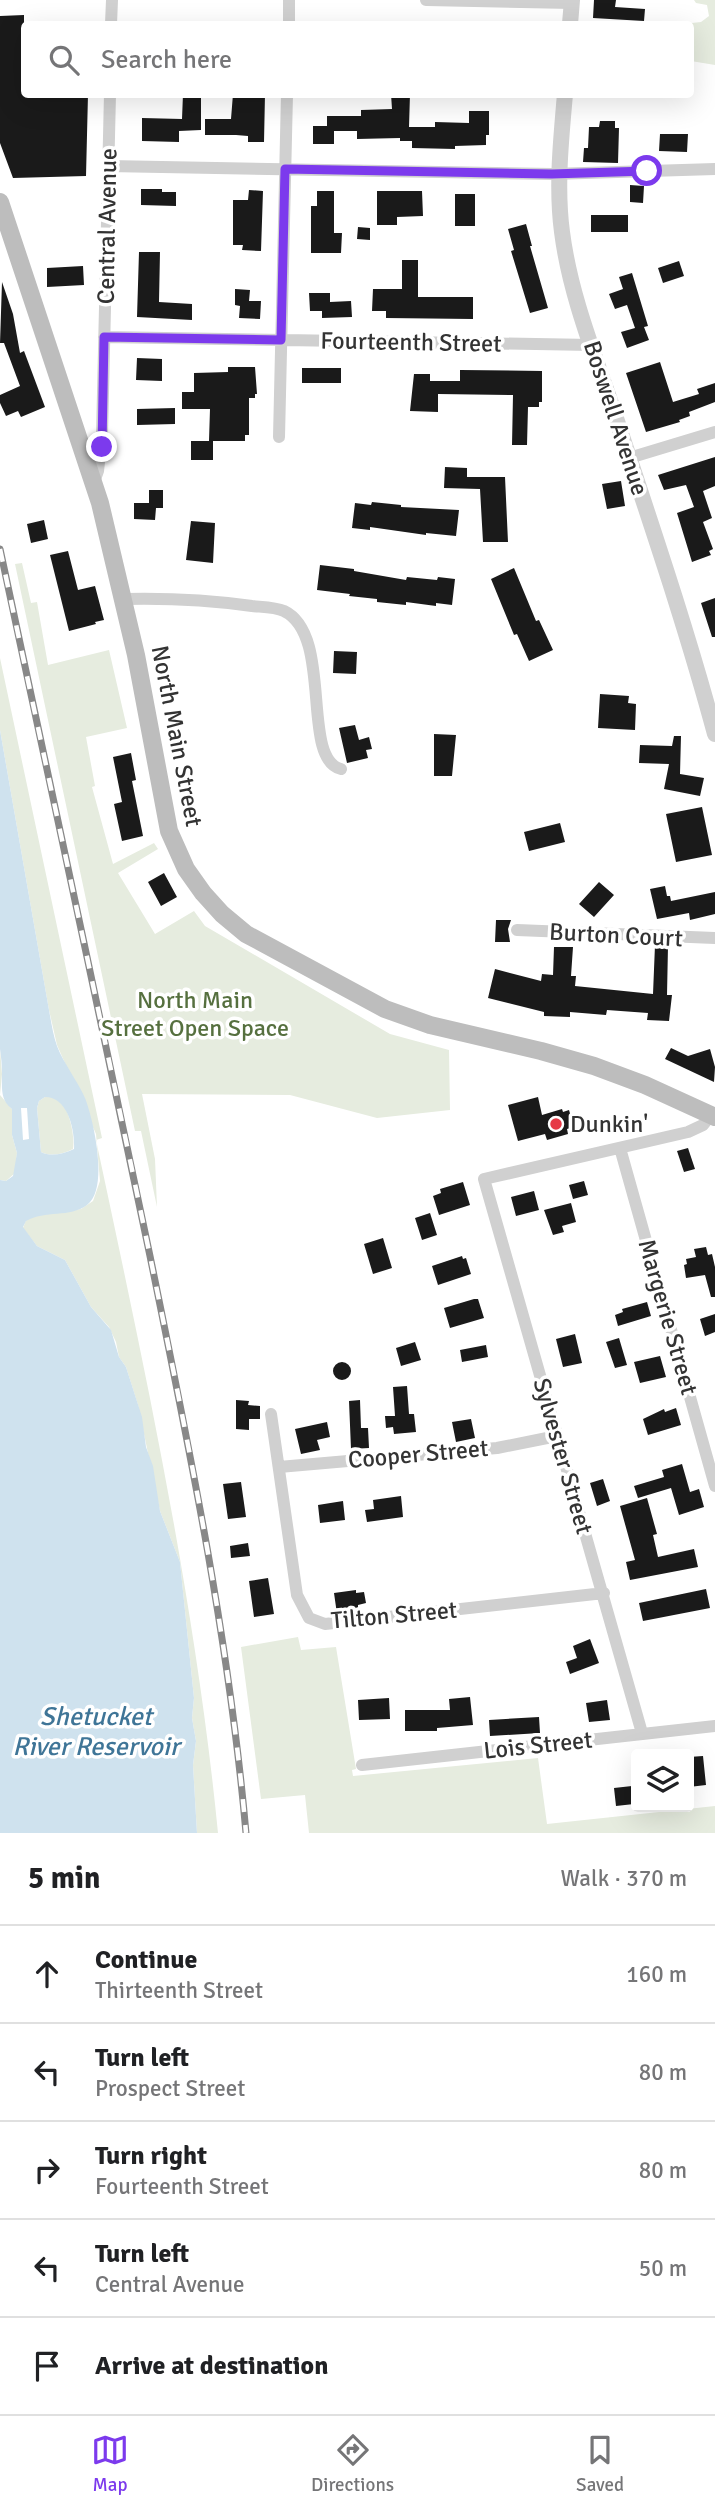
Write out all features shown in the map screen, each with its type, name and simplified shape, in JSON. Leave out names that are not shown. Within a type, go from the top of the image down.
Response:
[{"type":"main road","name":"North Main Street","points":[[0,202],[94,482],[124,599],[169,831],[190,875],[222,914],[264,944],[349,991],[398,1014],[430,1025],[594,1066],[645,1085],[713,1116]]},
{"type":"street","points":[[111,21],[112,0]]},
{"type":"street","points":[[289,0],[289,21]]},
{"type":"street","points":[[426,0],[572,2],[570,21]]},
{"type":"street","name":"Central Avenue","points":[[94,482],[102,447],[110,98]]},
{"type":"street","points":[[279,437],[287,98]]},
{"type":"street","name":"Boswell Avenue","points":[[565,98],[559,210],[564,246],[592,345],[679,607],[714,724]]},
{"type":"street","points":[[108,166],[560,173],[715,169]]},
{"type":"street","name":"Fourteenth Street","points":[[104,337],[592,345]]},
{"type":"street","points":[[629,458],[715,432]]},
{"type":"street","points":[[124,599],[195,598],[284,611],[301,627],[311,651],[325,755],[332,765],[341,768]]},
{"type":"street","name":"Burton Court","points":[[517,930],[715,938]]},
{"type":"street","points":[[621,1148],[694,1130],[713,1116]]},
{"type":"street","name":"Sylvester Street","points":[[621,1148],[484,1179],[642,1733]]},
{"type":"street","name":"Margerie Street","points":[[621,1148],[715,1486]]},
{"type":"street","name":"Tilton Street","points":[[271,1414],[298,1595],[309,1618],[325,1624],[604,1593]]},
{"type":"street","name":"Cooper Street","points":[[279,1467],[497,1448],[557,1436]]},
{"type":"street","name":"Lois Street","points":[[362,1765],[715,1726]]},
{"type":"green space","points":[[694,0],[715,0],[715,65],[694,62],[694,23],[701,22],[709,16],[707,5]]},
{"type":"green space","name":"North Main Street Open Space","points":[[22,563],[31,603],[37,602],[48,665],[109,650],[127,728],[86,737],[95,786],[92,787],[113,864],[154,843],[158,849],[118,873],[155,934],[194,911],[205,926],[390,1034],[449,1050],[450,1110],[377,1118],[290,1095],[142,1094],[155,1159],[157,1207],[141,1131],[135,1131],[15,564]]},
{"type":"green space","points":[[0,658],[102,1138],[96,1140],[96,1134],[57,1045],[49,1010],[0,730]]},
{"type":"green space","points":[[0,1049],[2,1074],[0,1095]]},
{"type":"green space","points":[[0,1095],[12,1109],[12,1135],[17,1153],[15,1173],[6,1181],[0,1180]]},
{"type":"green space","points":[[45,1097],[57,1098],[65,1107],[71,1125],[73,1149],[57,1154],[41,1152],[37,1108],[39,1101]]},
{"type":"green space","points":[[97,1144],[167,1485],[182,1572],[196,1658],[218,1833],[197,1833],[193,1765],[196,1741],[192,1718],[194,1698],[180,1562],[160,1511],[138,1405],[126,1367],[119,1357],[109,1327],[91,1307],[65,1260],[37,1246],[23,1228],[26,1220],[36,1215],[81,1209],[93,1201],[100,1181]]},
{"type":"green space","points":[[298,1637],[301,1650],[336,1647],[356,1769],[352,1770],[353,1776],[538,1758],[547,1824],[659,1812],[694,1812],[694,1808],[715,1806],[715,1833],[309,1833],[305,1795],[261,1799],[241,1647]]},
{"type":"water","name":"Shetucket River Reservoir","points":[[0,730],[53,1033],[60,1053],[85,1098],[98,1154],[97,1185],[94,1197],[87,1205],[73,1211],[33,1218],[26,1221],[23,1227],[37,1246],[65,1260],[91,1307],[111,1330],[142,1417],[160,1511],[180,1562],[194,1698],[192,1718],[196,1741],[193,1765],[197,1833],[0,1833],[0,1180],[6,1181],[13,1176],[17,1153],[12,1135],[12,1109],[5,1102],[2,1093]],"holes":[[[45,1097],[53,1098],[65,1108],[73,1133],[74,1149],[57,1154],[41,1152],[37,1108],[39,1101]],[[21,1108],[27,1108],[29,1139],[23,1140]]]},
{"type":"building","points":[[594,0],[616,0],[615,7],[645,9],[644,21],[593,18]]},
{"type":"building","points":[[24,15],[24,21],[21,21],[21,98],[88,98],[86,176],[13,178],[0,143],[0,16]]},
{"type":"building","points":[[183,98],[201,98],[201,130],[179,131],[179,142],[142,141],[142,118],[182,119]]},
{"type":"building","points":[[233,98],[265,98],[264,142],[248,142],[248,136],[205,135],[205,119],[231,119]]},
{"type":"building","points":[[391,98],[410,98],[409,127],[435,127],[435,122],[469,123],[469,111],[489,111],[489,135],[486,135],[486,145],[455,146],[455,149],[412,148],[412,141],[400,141],[400,138],[357,139],[357,131],[334,131],[334,144],[313,144],[313,126],[327,126],[327,116],[361,116],[361,110],[392,109]]},
{"type":"building","points":[[600,121],[615,121],[615,128],[619,128],[618,163],[583,162],[584,148],[588,148],[589,127],[599,127]]},
{"type":"building","points":[[660,134],[688,134],[687,152],[659,151]]},
{"type":"building","points":[[630,185],[644,186],[643,203],[630,202]]},
{"type":"building","points":[[141,189],[176,192],[176,206],[141,205]]},
{"type":"building","points":[[249,190],[263,191],[261,251],[242,250],[243,245],[233,245],[233,200],[248,200]]},
{"type":"building","points":[[317,191],[334,191],[334,233],[342,233],[341,253],[311,253],[311,206],[317,206]]},
{"type":"building","points":[[377,191],[422,191],[423,216],[397,217],[397,225],[377,225]]},
{"type":"building","points":[[455,194],[475,194],[475,226],[455,226]]},
{"type":"building","points":[[591,215],[628,215],[628,232],[591,232]]},
{"type":"building","points":[[526,224],[548,308],[530,313],[511,251],[514,250],[508,229]]},
{"type":"building","points":[[358,227],[370,228],[370,240],[357,239]]},
{"type":"building","points":[[139,252],[160,252],[159,302],[192,304],[192,320],[137,317]]},
{"type":"building","points":[[402,260],[418,260],[418,297],[473,297],[473,319],[386,318],[386,311],[372,311],[373,289],[402,289]]},
{"type":"building","points":[[679,261],[684,276],[663,283],[658,268]]},
{"type":"building","points":[[83,266],[84,285],[47,287],[47,268]]},
{"type":"building","points":[[632,273],[648,326],[644,327],[649,340],[627,348],[621,332],[635,328],[627,305],[615,309],[609,294],[623,289],[619,277]]},
{"type":"building","points":[[2,282],[13,314],[20,353],[24,351],[45,407],[21,417],[18,411],[6,416],[0,403],[0,395],[20,386],[4,343],[0,343]]},
{"type":"building","points":[[235,289],[250,290],[249,301],[261,301],[260,319],[239,318],[240,306],[235,305]]},
{"type":"building","points":[[309,293],[330,293],[330,302],[351,301],[352,317],[322,318],[322,311],[310,311]]},
{"type":"building","points":[[137,358],[162,359],[162,381],[136,380]]},
{"type":"building","points":[[660,362],[673,402],[699,394],[697,389],[715,383],[715,402],[689,412],[690,416],[679,420],[680,422],[646,432],[626,373]]},
{"type":"building","points":[[228,367],[255,367],[257,394],[255,398],[249,398],[249,435],[245,435],[245,441],[209,441],[210,409],[182,409],[182,392],[194,392],[194,373],[228,372]]},
{"type":"building","points":[[302,368],[341,368],[341,383],[302,383]]},
{"type":"building","points":[[460,370],[542,371],[542,402],[539,402],[539,407],[528,407],[527,445],[512,445],[513,395],[438,394],[438,412],[410,411],[414,374],[430,374],[430,381],[460,381]]},
{"type":"building","points":[[175,408],[175,424],[137,425],[137,409]]},
{"type":"building","points":[[191,441],[213,441],[213,460],[191,460]]},
{"type":"building","points":[[715,457],[715,486],[703,491],[712,518],[703,522],[713,549],[709,551],[711,555],[692,562],[677,513],[694,507],[686,485],[664,490],[658,475]]},
{"type":"building","points":[[445,467],[467,468],[467,477],[505,477],[508,542],[483,542],[480,489],[444,488]]},
{"type":"building","points":[[621,481],[625,506],[607,509],[602,484]]},
{"type":"building","points":[[149,490],[163,490],[163,508],[156,508],[155,520],[134,519],[134,503],[149,503]]},
{"type":"building","points":[[372,502],[401,507],[459,510],[456,536],[426,535],[370,527],[370,530],[352,528],[355,503],[371,505]]},
{"type":"building","points":[[44,520],[48,539],[31,543],[27,524]]},
{"type":"building","points":[[191,521],[215,523],[213,563],[186,560]]},
{"type":"building","points":[[68,551],[78,590],[95,586],[104,620],[69,631],[50,555]]},
{"type":"building","points":[[320,565],[406,580],[407,577],[455,579],[452,605],[377,602],[377,599],[317,590]]},
{"type":"building","points":[[514,568],[536,621],[539,620],[553,650],[529,661],[517,634],[514,635],[491,579]]},
{"type":"building","points":[[715,598],[715,637],[712,637],[701,603]]},
{"type":"building","points":[[334,651],[357,652],[356,674],[333,673]]},
{"type":"building","points":[[600,694],[629,696],[628,703],[636,704],[635,730],[598,728]]},
{"type":"building","points":[[355,725],[359,740],[369,737],[372,749],[366,750],[368,758],[347,763],[339,728]]},
{"type":"building","points":[[434,734],[456,735],[452,776],[434,776]]},
{"type":"building","points":[[674,736],[681,736],[680,774],[704,778],[700,796],[664,789],[669,764],[639,763],[640,745],[672,746]]},
{"type":"building","points":[[131,753],[136,780],[132,781],[143,836],[122,841],[114,804],[122,802],[113,757]]},
{"type":"building","points":[[702,807],[712,855],[676,862],[666,814]]},
{"type":"building","points":[[560,823],[565,842],[529,851],[524,832]]},
{"type":"building","points":[[164,873],[177,897],[161,906],[148,882]]},
{"type":"building","points":[[599,882],[614,895],[594,917],[579,904]]},
{"type":"building","points":[[665,886],[671,901],[715,892],[715,914],[690,920],[689,913],[657,919],[650,889]]},
{"type":"building","points":[[496,920],[511,920],[508,929],[510,942],[495,942]]},
{"type":"building","points":[[655,945],[668,946],[667,995],[672,995],[669,1021],[647,1020],[648,1013],[607,1010],[606,1015],[570,1012],[570,1017],[544,1016],[544,1012],[488,998],[495,969],[541,981],[542,974],[553,975],[554,947],[573,947],[571,976],[576,976],[575,986],[653,994]]},
{"type":"building","points":[[671,1048],[688,1056],[710,1049],[715,1067],[714,1082],[665,1059]]},
{"type":"building","points":[[538,1097],[542,1115],[562,1109],[563,1112],[569,1110],[574,1127],[567,1129],[568,1134],[547,1140],[545,1134],[518,1141],[508,1105]]},
{"type":"building","points":[[688,1148],[695,1169],[684,1172],[677,1151]]},
{"type":"building","points":[[584,1181],[588,1195],[573,1199],[569,1185]]},
{"type":"building","points":[[463,1182],[470,1205],[439,1215],[433,1196],[441,1193],[440,1189]]},
{"type":"building","points":[[534,1191],[539,1210],[516,1216],[511,1197]]},
{"type":"building","points":[[571,1203],[576,1222],[562,1226],[564,1232],[553,1235],[544,1210]]},
{"type":"building","points":[[430,1213],[437,1235],[422,1240],[415,1218]]},
{"type":"building","points":[[383,1238],[392,1268],[373,1274],[364,1244]]},
{"type":"building","points":[[706,1247],[708,1255],[712,1254],[715,1267],[715,1297],[711,1297],[705,1275],[686,1278],[686,1259],[696,1257],[694,1249]]},
{"type":"building","points":[[462,1256],[463,1259],[466,1258],[471,1274],[438,1285],[432,1266]]},
{"type":"building","points":[[478,1299],[484,1318],[450,1328],[444,1308]]},
{"type":"building","points":[[647,1302],[651,1316],[618,1326],[615,1315],[623,1312],[622,1309]]},
{"type":"building","points":[[715,1314],[715,1332],[705,1336],[700,1319]]},
{"type":"building","points":[[575,1334],[582,1363],[563,1367],[556,1339]]},
{"type":"building","points":[[619,1338],[627,1365],[615,1368],[606,1342]]},
{"type":"building","points":[[415,1342],[421,1360],[401,1366],[396,1348]]},
{"type":"building","points":[[486,1345],[488,1357],[462,1362],[460,1350]]},
{"type":"building","points":[[660,1356],[666,1377],[640,1383],[634,1362]]},
{"type":"building","points":[[342,1362],[348,1365],[351,1371],[348,1377],[342,1380],[336,1377],[333,1371],[336,1365]]},
{"type":"building","points":[[407,1386],[409,1414],[414,1414],[416,1432],[394,1434],[393,1427],[386,1428],[385,1416],[395,1416],[393,1387]]},
{"type":"building","points":[[236,1400],[249,1401],[248,1405],[260,1406],[260,1419],[249,1419],[249,1430],[236,1429]]},
{"type":"building","points":[[360,1400],[361,1428],[368,1428],[369,1448],[351,1449],[349,1401]]},
{"type":"building","points":[[676,1408],[681,1425],[648,1435],[643,1419],[664,1409],[665,1412]]},
{"type":"building","points":[[471,1419],[475,1438],[456,1442],[452,1422]]},
{"type":"building","points":[[327,1422],[330,1437],[317,1440],[320,1450],[301,1454],[295,1429]]},
{"type":"building","points":[[682,1464],[690,1492],[699,1489],[704,1507],[679,1515],[671,1488],[638,1498],[634,1486],[664,1477],[662,1470]]},
{"type":"building","points":[[603,1479],[610,1501],[597,1506],[590,1483]]},
{"type":"building","points":[[241,1482],[246,1517],[228,1519],[223,1484]]},
{"type":"building","points":[[401,1496],[403,1517],[367,1522],[365,1510],[374,1509],[373,1500]]},
{"type":"building","points":[[647,1498],[657,1534],[653,1535],[658,1557],[694,1549],[698,1567],[630,1580],[626,1562],[635,1560],[620,1506]]},
{"type":"building","points":[[343,1501],[345,1520],[320,1523],[318,1505]]},
{"type":"building","points":[[248,1543],[250,1556],[231,1558],[230,1546]]},
{"type":"building","points":[[268,1578],[274,1614],[254,1617],[249,1581]]},
{"type":"building","points":[[706,1589],[710,1608],[643,1621],[639,1603]]},
{"type":"building","points":[[356,1590],[356,1593],[364,1592],[366,1603],[358,1605],[358,1611],[337,1614],[334,1593]]},
{"type":"building","points":[[590,1639],[599,1663],[570,1674],[566,1662],[577,1658],[573,1646]]},
{"type":"building","points":[[470,1697],[473,1725],[437,1728],[437,1731],[405,1731],[405,1710],[450,1710],[449,1699]]},
{"type":"building","points":[[389,1698],[390,1719],[359,1720],[358,1700]]},
{"type":"building","points":[[607,1700],[610,1720],[589,1722],[586,1703]]},
{"type":"building","points":[[539,1717],[540,1733],[490,1736],[489,1720]]},
{"type":"building","points":[[703,1756],[706,1785],[694,1786],[694,1757]]},
{"type":"building","points":[[631,1786],[631,1804],[616,1806],[614,1788]]},
{"type":"railway","points":[[0,549],[132,1168],[193,1471],[229,1688],[246,1833]]},
{"type":"place","name":"Dunkin'","points":[[556,1124]]},
{"type":"route","points":[[102,447],[104,337],[281,340],[285,169],[552,174],[647,171]]}]
